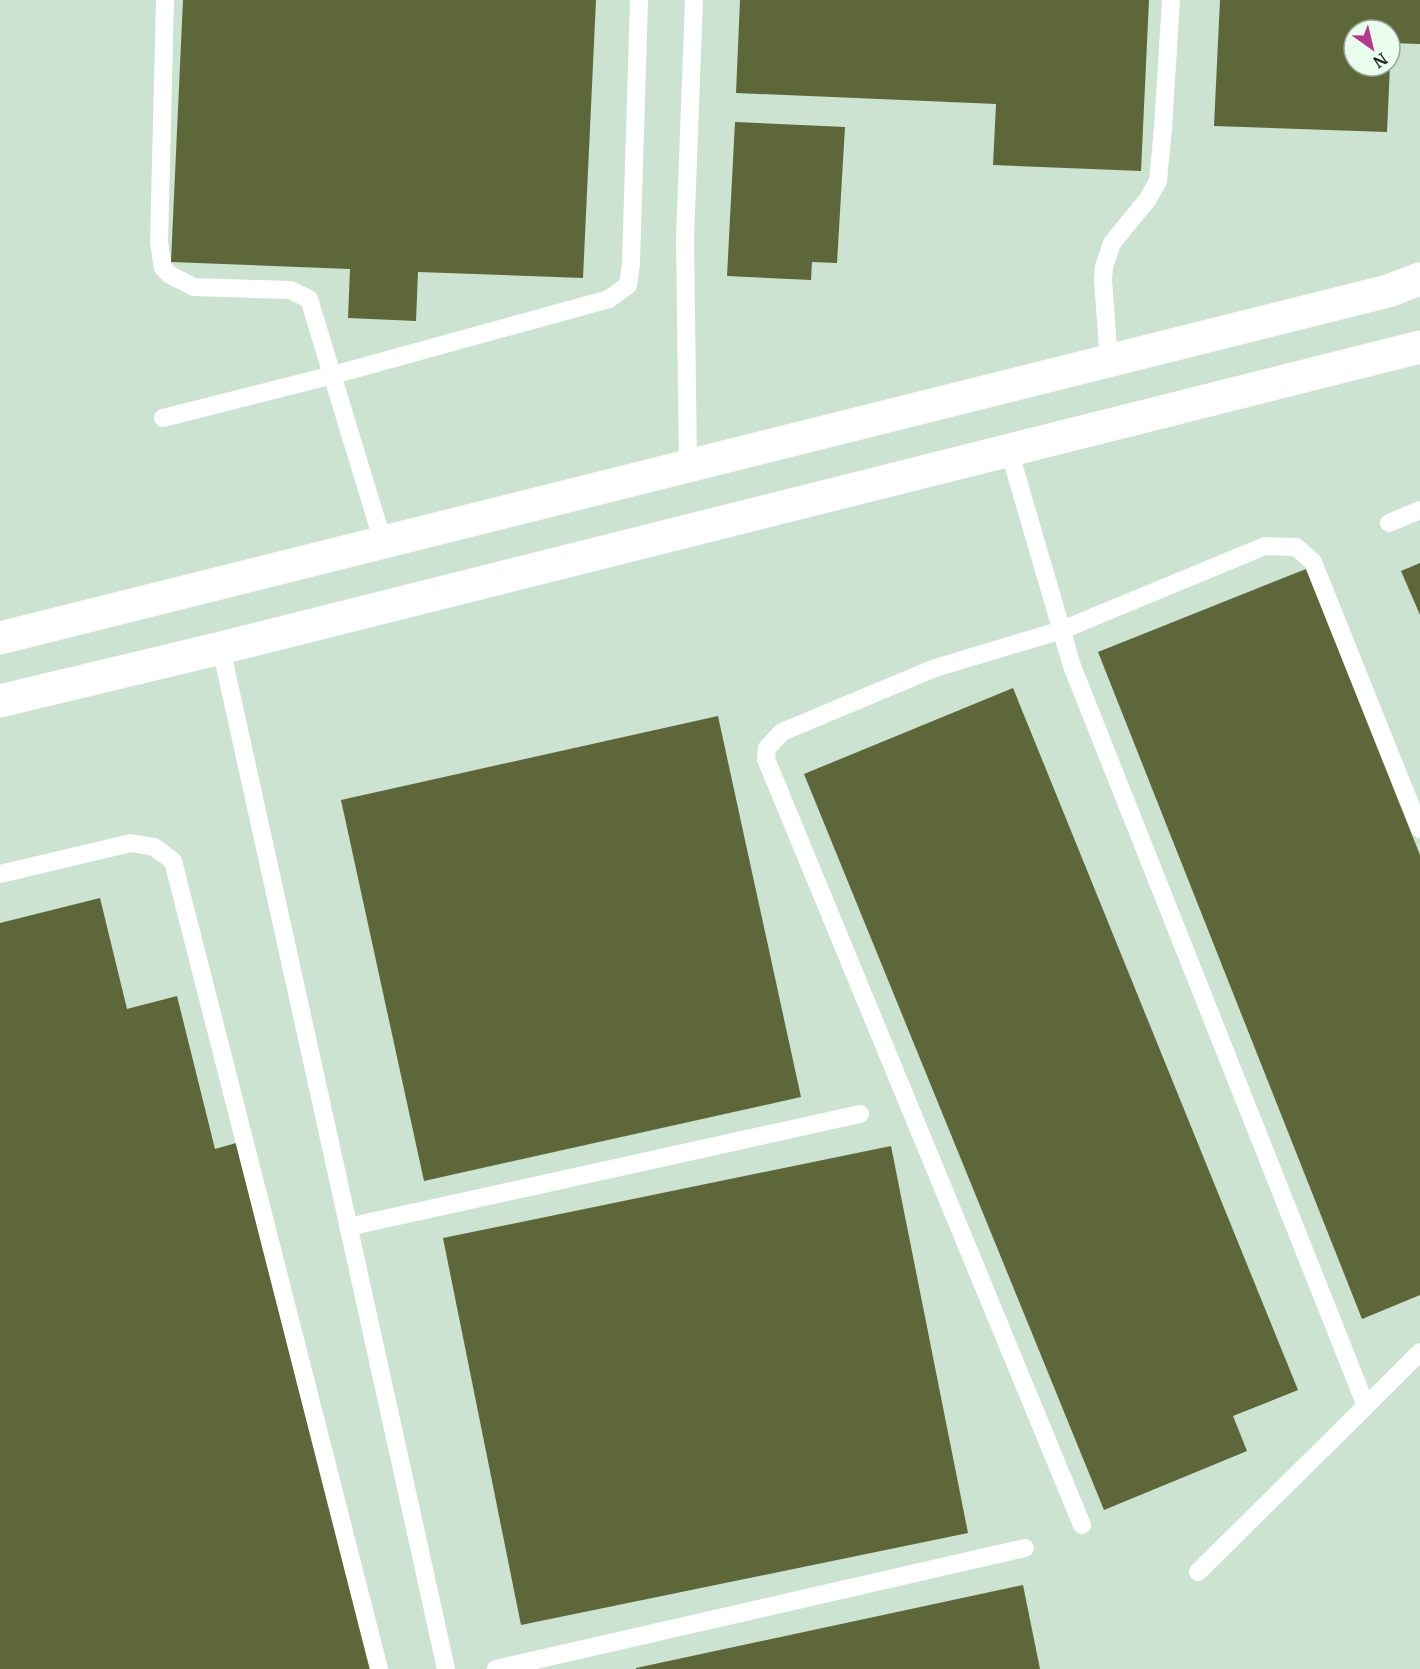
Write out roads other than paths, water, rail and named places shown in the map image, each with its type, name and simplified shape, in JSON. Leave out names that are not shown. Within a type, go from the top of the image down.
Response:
[{"type":"street","points":[[0,638],[1388,291],[1420,279]]},
{"type":"street","points":[[0,701],[221,648],[1420,346]]},
{"type":"lane","points":[[165,0],[159,243],[163,268],[170,275],[194,287],[290,290],[309,299],[383,543]]},
{"type":"lane","points":[[163,418],[333,375],[609,299],[628,285],[631,264],[639,0]]},
{"type":"lane","points":[[687,466],[685,238],[694,0]]},
{"type":"lane","points":[[1109,361],[1104,267],[1112,243],[1148,199],[1158,180],[1171,0]]},
{"type":"lane","points":[[1009,450],[1076,677],[1366,1406]]},
{"type":"lane","points":[[1389,523],[1420,510]]},
{"type":"lane","points":[[1082,1525],[766,759],[767,748],[782,732],[935,668],[1062,630],[1265,546],[1296,547],[1313,562],[1420,829]]},
{"type":"lane","points":[[221,648],[446,1669]]},
{"type":"lane","points":[[0,874],[131,843],[154,847],[173,861],[379,1669]]},
{"type":"lane","points":[[348,1227],[860,1114]]},
{"type":"lane","points":[[1198,1572],[1420,1352]]},
{"type":"lane","points":[[496,1669],[1026,1548]]}]
